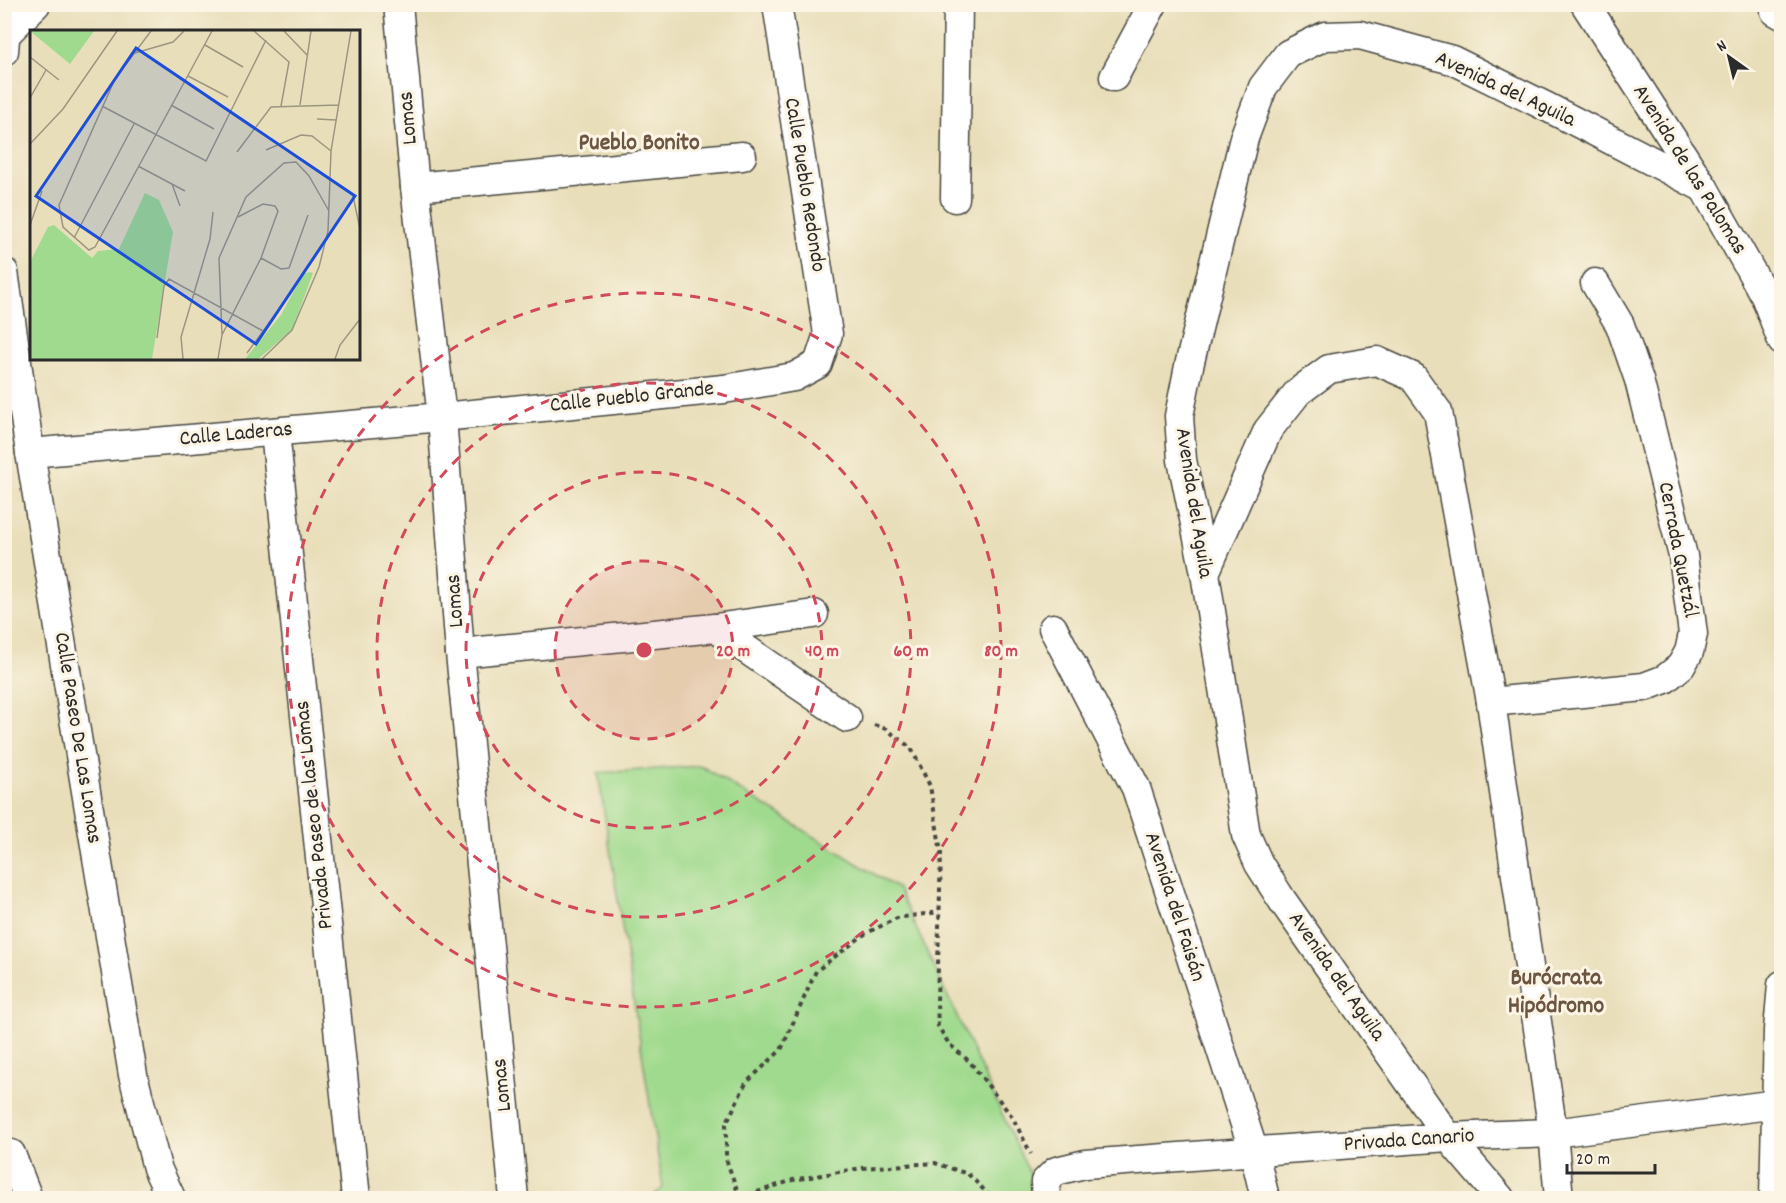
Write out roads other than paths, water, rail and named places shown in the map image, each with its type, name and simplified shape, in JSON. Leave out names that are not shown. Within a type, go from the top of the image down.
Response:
[{"type":"street","points":[[5,42],[8,4]]},
{"type":"street","points":[[5,42],[36,4]]},
{"type":"street","name":"Lomas","points":[[398,4],[415,187],[442,417],[460,653],[514,1198]]},
{"type":"street","name":"Calle Pueblo Redondo","points":[[777,4],[828,334],[818,364]]},
{"type":"street","points":[[956,198],[958,4]]},
{"type":"street","points":[[1114,77],[1153,4]]},
{"type":"street","name":"Avenida de las Palomas","points":[[1585,4],[1704,188],[1765,296],[1782,341]]},
{"type":"street","name":"Avenida del Aguila","points":[[1500,1198],[1448,1137],[1282,900],[1259,864],[1246,834],[1204,573],[1182,460],[1179,416],[1189,366],[1244,138],[1263,87],[1288,54],[1325,36],[1360,35],[1452,60],[1547,106],[1704,188]]},
{"type":"street","points":[[415,187],[742,156]]},
{"type":"street","name":"Calle Paseo De Las Lomas","points":[[4,272],[30,453],[133,1075],[157,1168],[171,1198]]},
{"type":"street","name":"Cerrada Quetzál","points":[[1491,702],[1644,687],[1665,679],[1681,666],[1689,652],[1693,634],[1683,556],[1639,380],[1620,325],[1595,283]]},
{"type":"street","points":[[1204,573],[1268,430],[1298,392],[1329,369],[1377,361],[1413,377],[1438,412],[1491,702],[1553,1133],[1559,1198]]},
{"type":"street","name":"Calle Pueblo Grande","points":[[442,417],[724,388],[794,377],[818,364]]},
{"type":"street","name":"Calle Laderas","points":[[30,453],[442,417]]},
{"type":"street","name":"Privada Paseo de las Lomas","points":[[275,432],[356,1198]]},
{"type":"street","points":[[460,653],[715,628],[814,614]]},
{"type":"street","points":[[715,628],[847,718]]},
{"type":"street","name":"Avenida del Faisán","points":[[1053,628],[1136,789],[1254,1152],[1264,1198]]},
{"type":"street","points":[[1774,1198],[1778,1030],[1782,986]]},
{"type":"street","name":"Privada Canario","points":[[1045,1190],[1056,1171],[1085,1164],[1448,1137],[1553,1133],[1777,1104]]},
{"type":"street","points":[[11,1155],[28,1198]]},
{"type":"district","name":"Pueblo Bonito","points":[[639,144]]},
{"type":"district","name":"Burócrata Hipódromo","points":[[1556,993]]}]
